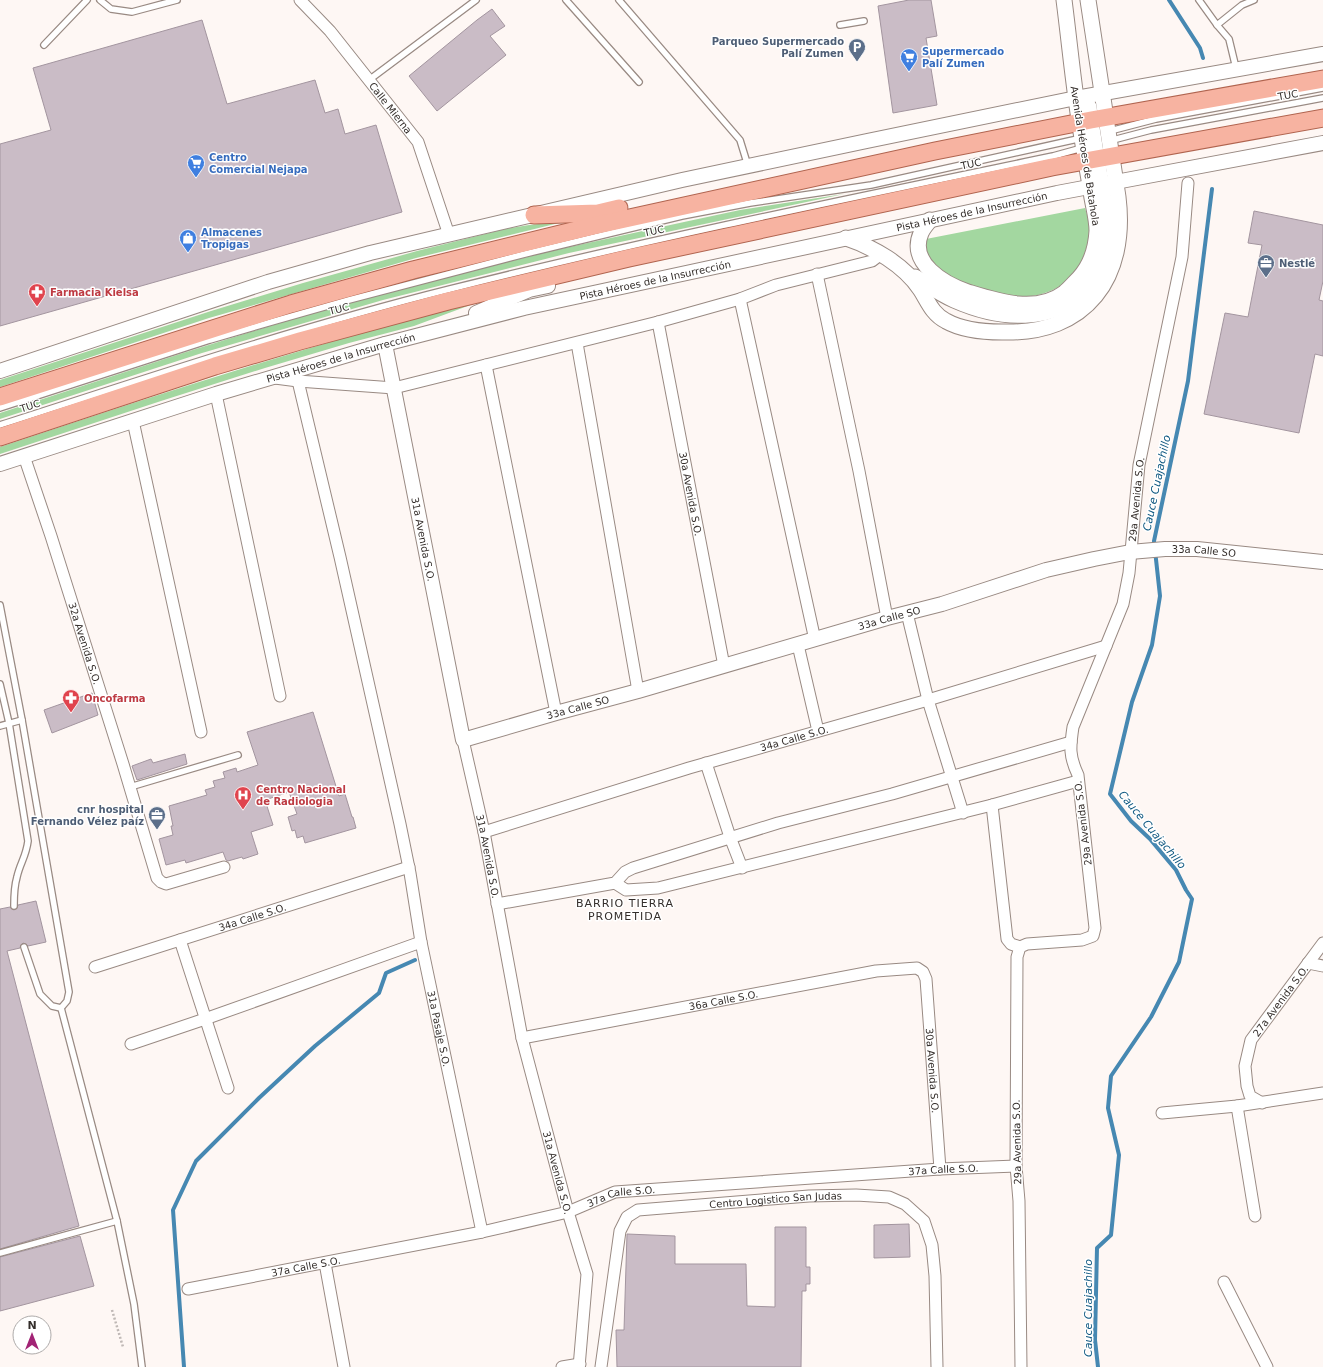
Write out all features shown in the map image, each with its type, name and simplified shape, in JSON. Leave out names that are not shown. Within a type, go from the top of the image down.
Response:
[{"type":"main road","name":"Avenida Héroes de Batahola","points":[[846,238],[868,246],[902,269],[920,289],[934,313],[948,322],[967,328],[1012,333],[1038,331],[1058,324],[1074,315],[1096,295],[1105,283],[1112,269],[1116,256],[1120,224],[1120,210],[1116,182],[1076,98],[1064,0]]},
{"type":"main road","name":"Avenida Héroes de Batahola","points":[[930,220],[919,238],[919,248],[924,264],[932,273],[954,286],[989,299],[1010,304],[1037,303],[1054,299],[1063,294],[1081,276],[1093,253],[1097,233],[1095,139],[1101,87],[1088,0]]},
{"type":"main road","points":[[0,437],[215,366],[368,322],[629,258],[718,239],[1323,79]]},
{"type":"main road","points":[[0,397],[290,304],[413,270],[593,226],[935,150],[1095,139],[1323,118]]},
{"type":"main road","points":[[534,215],[598,213],[686,194],[787,182]]},
{"type":"main road","points":[[902,269],[937,291],[979,309],[1015,316],[1036,315],[1056,309],[1076,297],[1084,289],[1095,274],[1102,258],[1105,246],[1107,222],[1096,186]]},
{"type":"main road","points":[[934,313],[934,303],[937,291],[941,286],[954,286]]},
{"type":"street","name":"Calle Mierna","points":[[300,0],[330,31],[418,142],[449,235]]},
{"type":"street","points":[[0,371],[268,282],[370,253],[682,180],[1076,98],[1101,87],[1323,54]]},
{"type":"street","name":"Pista Héroes de la Insurrección","points":[[0,464],[216,394],[385,344],[524,308],[930,220],[1116,182],[1323,143]]},
{"type":"street","name":"29a Avenida S.O.","points":[[1021,1367],[1019,1201],[1016,1166],[1017,957],[1020,947],[1027,944],[1082,940],[1093,936],[1096,928],[1078,775],[1071,761],[1071,742],[1073,727],[1123,604],[1135,552],[1140,465],[1182,257],[1188,183]]},
{"type":"street","points":[[431,332],[530,290],[623,267],[718,239]]},
{"type":"street","points":[[273,378],[394,388],[658,322],[740,299],[761,290],[816,274],[872,261],[880,254]]},
{"type":"street","points":[[816,274],[859,471],[887,618]]},
{"type":"street","points":[[740,299],[815,640]]},
{"type":"street","name":"30a Avenida S.O.","points":[[658,322],[724,666]]},
{"type":"street","points":[[577,343],[638,691]]},
{"type":"street","name":"31a Avenida S.O.","points":[[385,344],[463,740],[484,832],[522,1038],[568,1212],[587,1274],[579,1366]]},
{"type":"street","points":[[486,365],[556,713]]},
{"type":"street","name":"31a Pasaje S.O.","points":[[298,381],[340,557],[400,824],[409,867],[421,942],[482,1232]]},
{"type":"street","points":[[216,394],[280,696]]},
{"type":"street","points":[[133,421],[201,732]]},
{"type":"street","name":"32a Avenida S.O.","points":[[24,456],[51,536],[157,878],[166,884],[224,867]]},
{"type":"street","name":"33a Calle SO","points":[[463,740],[638,691],[887,618],[942,604],[1046,570],[1135,552],[1165,549],[1197,549],[1323,562]]},
{"type":"street","points":[[907,613],[928,700],[963,813]]},
{"type":"street","points":[[798,644],[818,731]]},
{"type":"street","name":"34a Calle S.O.","points":[[484,832],[706,763],[928,700],[1106,646]]},
{"type":"street","points":[[615,884],[625,872],[633,868],[730,837],[778,823],[892,794],[1071,742]]},
{"type":"street","points":[[706,763],[730,837],[742,868]]},
{"type":"street","points":[[498,904],[615,884],[626,890],[658,888],[963,813],[1078,781]]},
{"type":"street","points":[[992,805],[1007,939],[1011,944],[1020,947]]},
{"type":"street","name":"34a Calle S.O.","points":[[95,967],[409,867]]},
{"type":"street","points":[[180,940],[228,1088]]},
{"type":"street","points":[[131,1044],[421,942]]},
{"type":"street","name":"27a Avenida S.O.","points":[[1262,1103],[1250,1096],[1247,1086],[1245,1066],[1251,1040],[1323,943]]},
{"type":"street","points":[[1308,963],[1323,966]]},
{"type":"street","name":"36a Calle S.O.","points":[[522,1038],[876,971],[917,968],[923,972]]},
{"type":"street","name":"30a Avenida S.O.","points":[[923,972],[926,979],[940,1169]]},
{"type":"street","points":[[1162,1113],[1262,1103],[1323,1093]]},
{"type":"street","points":[[1237,1106],[1255,1216]]},
{"type":"street","name":"37a Calle S.O.","points":[[188,1289],[482,1232],[568,1212],[615,1192],[940,1169],[1016,1166]]},
{"type":"street","name":"Centro Logistico San Judas","points":[[601,1367],[620,1232],[627,1217],[638,1210],[666,1207],[809,1196],[856,1195],[889,1197],[900,1201],[924,1221],[932,1245],[935,1276],[937,1367]]},
{"type":"street","points":[[325,1263],[344,1367]]},
{"type":"street","points":[[1224,1282],[1267,1367]]},
{"type":"street","points":[[562,1367],[579,1366]]},
{"type":"lane","points":[[44,45],[87,0]]},
{"type":"lane","points":[[100,0],[111,9],[132,12],[177,0]]},
{"type":"lane","points":[[369,80],[476,0]]},
{"type":"lane","points":[[566,0],[639,82]]},
{"type":"lane","points":[[619,0],[740,140],[748,166]]},
{"type":"lane","points":[[1199,0],[1229,39],[1236,68]]},
{"type":"lane","points":[[1217,25],[1241,2],[1254,0]]},
{"type":"lane","points":[[840,25],[864,21]]},
{"type":"lane","name":"TUC","points":[[0,425],[193,362],[448,289],[623,247],[1053,156],[1095,139],[1156,119],[1323,88]]},
{"type":"lane","name":"TUC","points":[[0,408],[275,320],[525,254],[682,216],[750,203],[871,185],[1058,145],[1151,130],[1323,98]]},
{"type":"lane","points":[[0,605],[3,635],[22,720],[70,992],[61,1008]]},
{"type":"lane","points":[[0,684],[9,723],[28,841],[27,852],[17,876],[14,888],[14,906]]},
{"type":"lane","points":[[0,726],[22,720]]},
{"type":"lane","points":[[130,787],[238,755]]},
{"type":"lane","points":[[24,947],[40,994],[52,1006],[61,1008]]},
{"type":"lane","points":[[61,1008],[117,1221],[134,1304],[142,1367]]},
{"type":"lane","points":[[0,1253],[117,1221]]},
{"type":"path","points":[[112,1310],[123,1348]]},
{"type":"green space","points":[[844,194],[569,253],[383,300],[202,353],[0,419],[0,413],[183,353],[315,312],[415,285],[551,251],[740,210]]},
{"type":"green space","points":[[1085,208],[1089,226],[1089,237],[1079,266],[1073,275],[1065,282],[1046,293],[1034,296],[1011,297],[966,284],[941,272],[933,265],[928,256],[926,239]]},
{"type":"green space","points":[[567,221],[416,258],[209,318],[0,387],[0,380],[211,311],[303,283],[417,251],[505,229]]},
{"type":"green space","points":[[473,304],[414,326],[349,343],[265,368],[0,454],[0,447],[176,389],[354,335]]},
{"type":"building","name":"Supermercado Palí Zumen","points":[[909,0],[931,0],[937,36],[926,38],[937,105],[893,113],[878,6]]},
{"type":"building","points":[[492,9],[505,26],[490,36],[506,55],[437,111],[409,76]]},
{"type":"building","name":"Centro Comercial Nejapa","points":[[202,20],[227,104],[315,80],[325,113],[338,109],[345,134],[376,125],[402,212],[0,326],[0,144],[51,130],[33,68]]},
{"type":"building","points":[[1254,211],[1323,225],[1323,281],[1319,300],[1323,301],[1323,356],[1315,354],[1299,433],[1204,414],[1225,313],[1248,317],[1262,245],[1248,243]]},
{"type":"building","name":"Oncofarma","points":[[92,693],[98,715],[52,733],[44,710]]},
{"type":"building","points":[[313,712],[339,796],[345,794],[356,828],[305,843],[303,836],[297,838],[295,830],[292,831],[288,817],[297,814],[289,792],[265,800],[273,825],[251,832],[258,854],[243,859],[242,857],[228,861],[226,860],[223,852],[186,863],[185,860],[166,865],[159,839],[173,835],[171,826],[173,826],[169,806],[207,795],[205,790],[215,787],[213,781],[225,778],[223,772],[236,768],[237,772],[258,765],[247,732]]},
{"type":"building","points":[[185,754],[187,764],[137,780],[132,766],[151,759],[153,763]]},
{"type":"building","points":[[36,901],[46,942],[28,946],[23,943],[20,948],[7,951],[79,1226],[0,1249],[0,909],[10,907],[14,910],[18,905]]},
{"type":"building","points":[[909,1224],[910,1257],[874,1258],[874,1225]]},
{"type":"building","points":[[775,1227],[806,1227],[806,1267],[810,1267],[810,1284],[806,1284],[806,1291],[802,1291],[801,1367],[617,1367],[616,1330],[624,1330],[627,1234],[675,1236],[675,1264],[746,1264],[747,1306],[775,1307]]},
{"type":"building","points":[[80,1236],[94,1286],[0,1311],[0,1257]]},
{"type":"waterway","name":"Cauce Cuajachillo","points":[[1169,0],[1200,48],[1203,58]]},
{"type":"waterway","name":"Cauce Cuajachillo","points":[[1098,1367],[1095,1340],[1097,1248],[1111,1235],[1119,1155],[1108,1108],[1111,1076],[1151,1017],[1179,962],[1192,899],[1176,870],[1150,839],[1131,821],[1110,794],[1132,702],[1152,645],[1160,596],[1154,541],[1188,381],[1212,189]]},
{"type":"waterway","points":[[184,1367],[173,1210],[196,1161],[259,1098],[315,1046],[379,993],[386,973],[415,960]]},
{"type":"place","name":"Parqueo Supermercado Palí Zumen","points":[[857,62]]},
{"type":"place","name":"Supermercado Palí Zumen","points":[[909,72]]},
{"type":"place","name":"Centro Comercial Nejapa","points":[[196,178]]},
{"type":"place","name":"Almacenes Tropigas","points":[[188,253]]},
{"type":"place","name":"Nestlé","points":[[1266,278]]},
{"type":"place","name":"Farmacia Kielsa","points":[[37,307]]},
{"type":"place","name":"Oncofarma","points":[[71,713]]},
{"type":"place","name":"Centro Nacional de Radiologia","points":[[243,810]]},
{"type":"place","name":"cnr hospital Fernando Vélez paíz","points":[[157,830]]},
{"type":"district","name":"BARRIO TIERRA PROMETIDA","points":[[625,909]]}]
